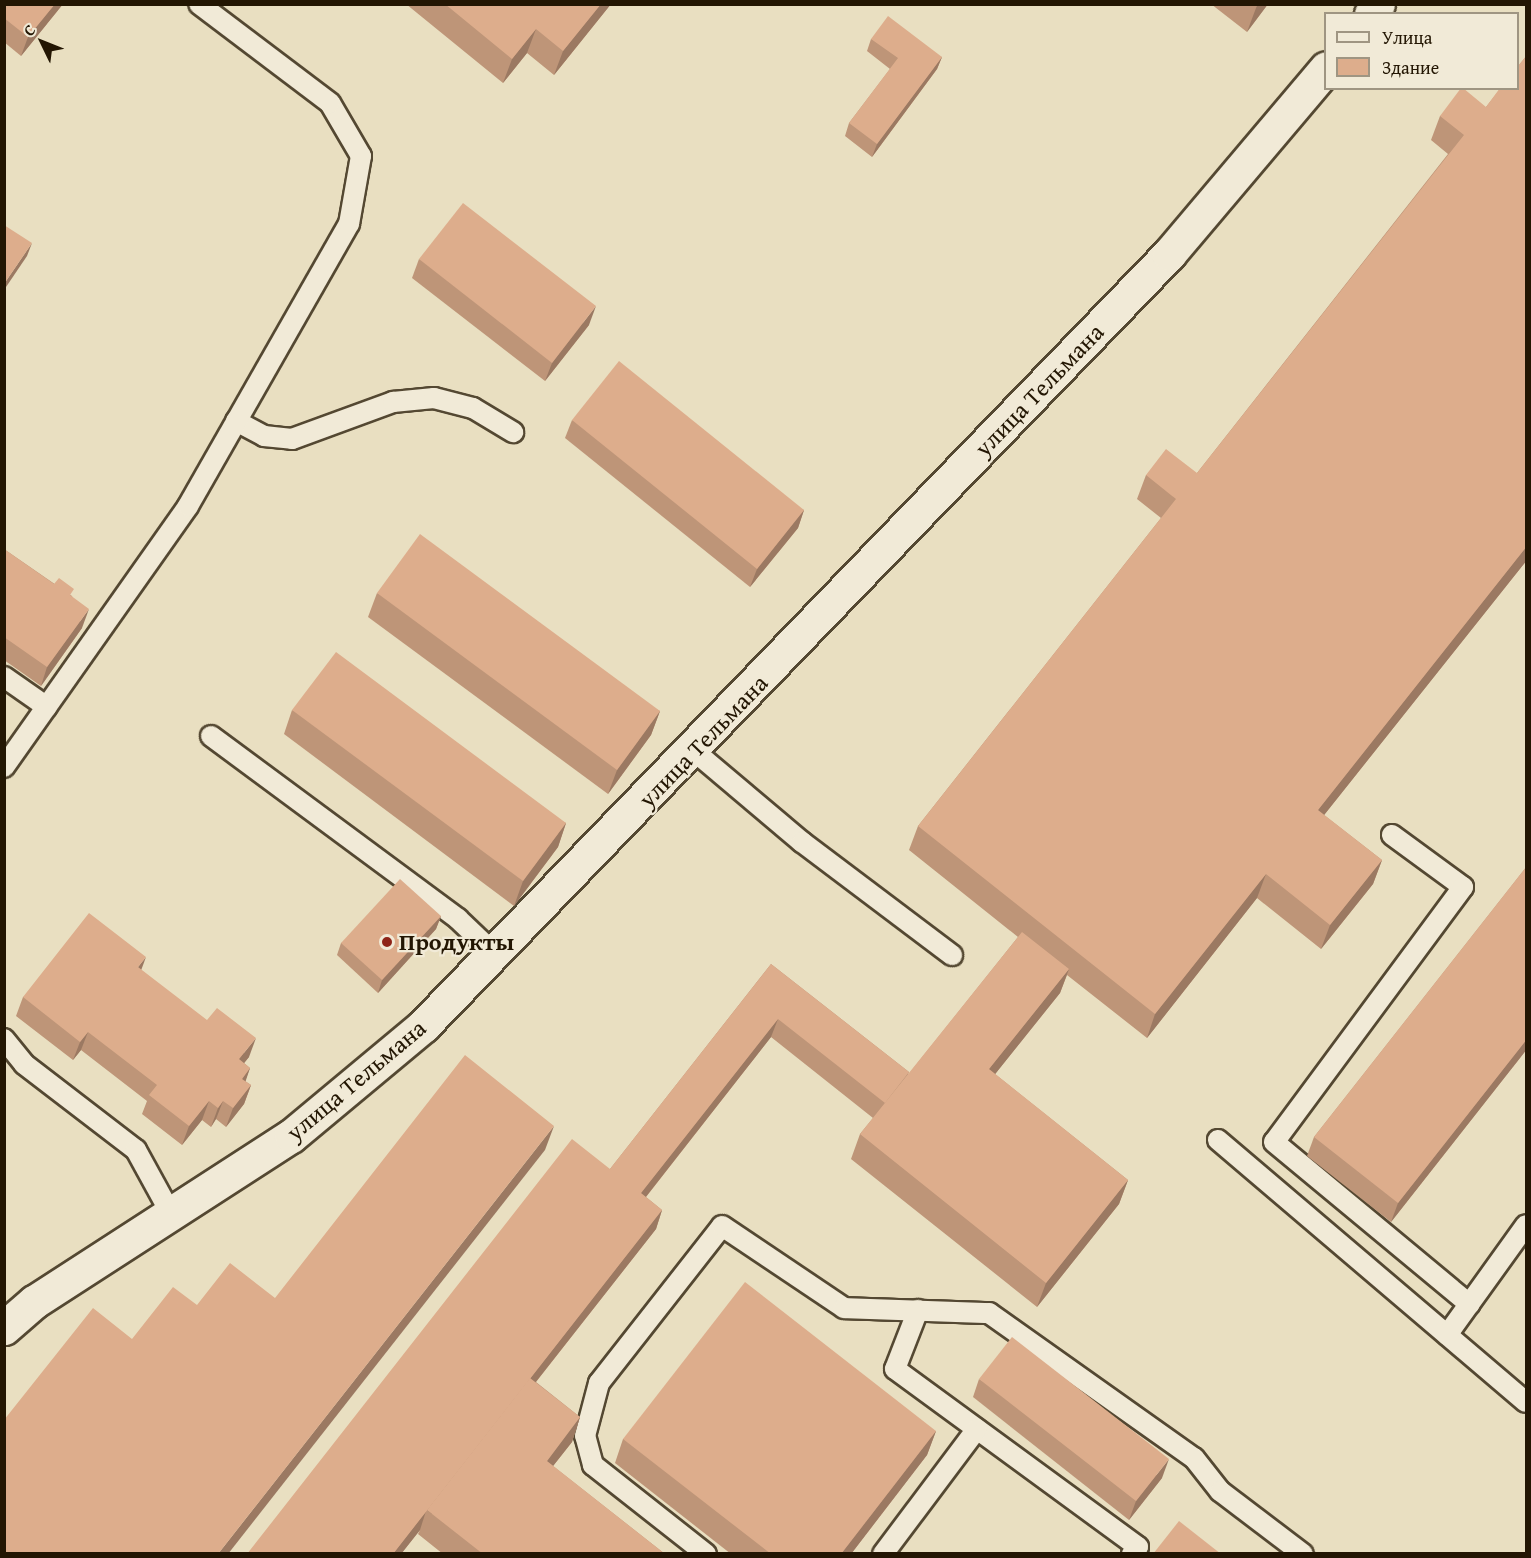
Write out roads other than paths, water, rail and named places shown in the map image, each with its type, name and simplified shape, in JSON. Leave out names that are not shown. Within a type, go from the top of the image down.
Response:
[{"type":"street","name":"улица Тельмана","points":[[4,1328],[34,1302],[170,1212],[291,1136],[423,1026],[496,955],[1169,254],[1324,70]]},
{"type":"lane","points":[[4,767],[188,506],[349,224],[361,156],[330,103],[199,4]]},
{"type":"lane","points":[[236,421],[264,436],[292,439],[393,402],[434,398],[473,408],[513,432]]},
{"type":"lane","points":[[87,612],[104,626]]},
{"type":"lane","points":[[4,677],[47,707]]},
{"type":"lane","points":[[211,736],[458,919],[496,955]]},
{"type":"lane","points":[[693,750],[802,842],[952,955]]},
{"type":"lane","points":[[1392,835],[1462,887],[1274,1142],[1469,1304]]},
{"type":"lane","points":[[4,1040],[24,1064],[136,1150],[170,1212]]},
{"type":"lane","points":[[1218,1140],[1527,1402]]},
{"type":"lane","points":[[1447,1335],[1527,1225]]},
{"type":"lane","points":[[706,1554],[593,1465],[585,1436],[599,1383],[722,1226],[843,1308],[989,1313],[1194,1458],[1220,1491],[1303,1554]]},
{"type":"lane","points":[[918,1310],[895,1369],[1138,1547],[1132,1554]]},
{"type":"lane","points":[[883,1554],[977,1429]]},
{"type":"place","name":"Продукты","points":[[387,942]]}]
